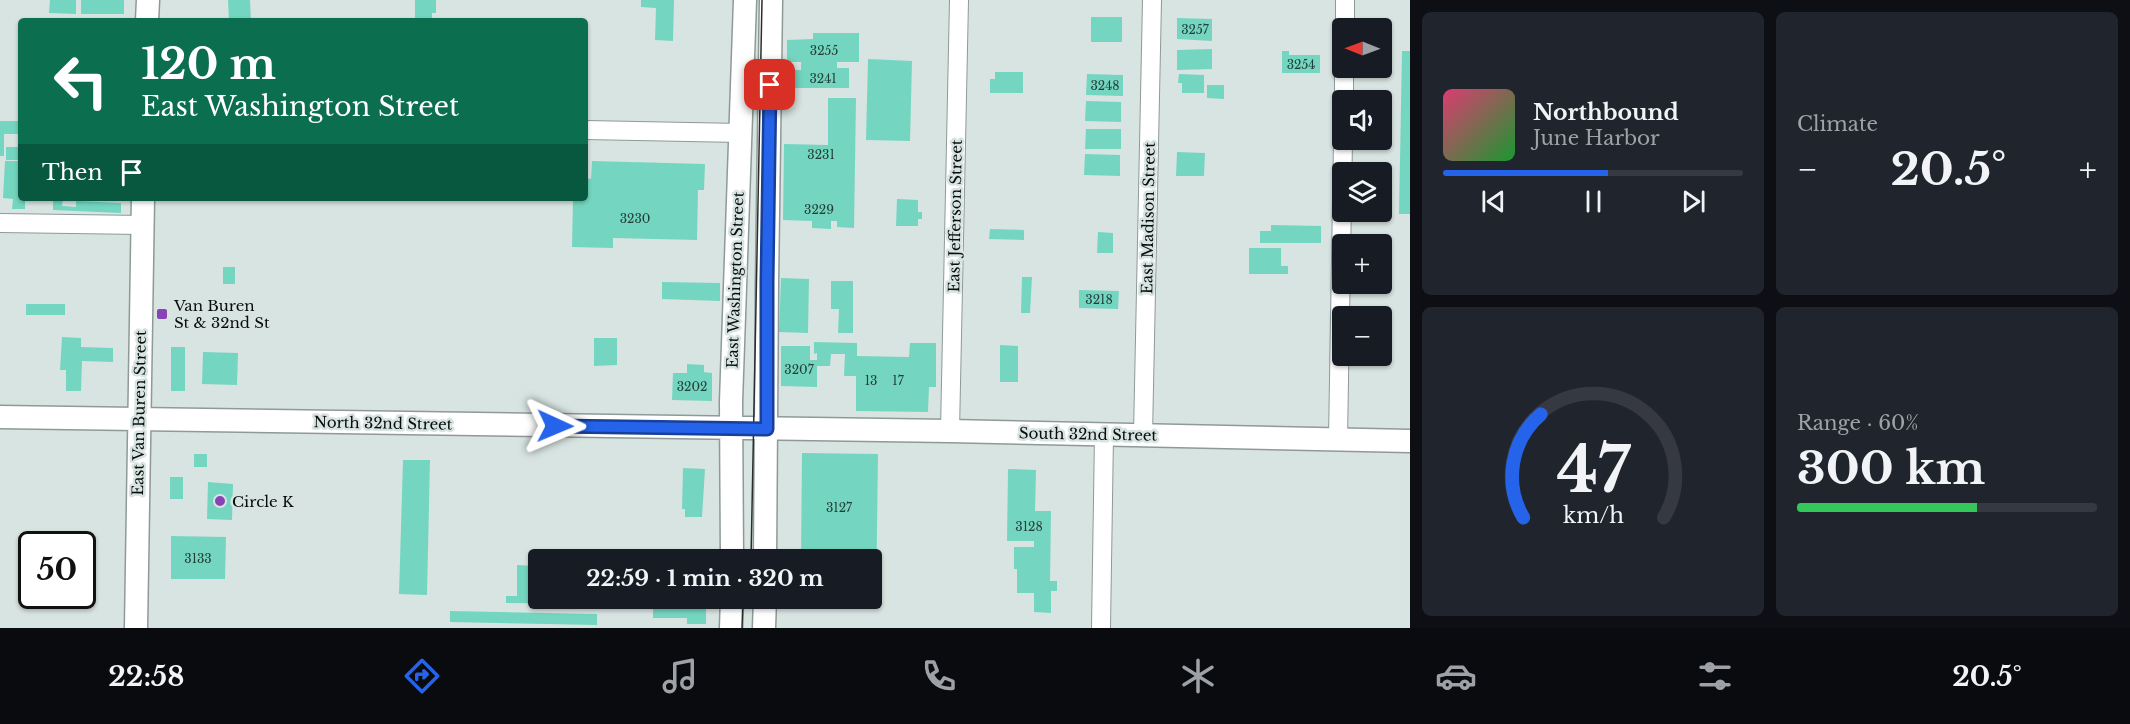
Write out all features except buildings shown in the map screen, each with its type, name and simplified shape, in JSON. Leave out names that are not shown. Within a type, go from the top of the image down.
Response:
[{"type":"main road","points":[[147,18],[148,0]]},
{"type":"main road","name":"East Washington Street","points":[[732,549],[734,269],[745,0]]},
{"type":"main road","name":"East Washington Street","points":[[765,549],[771,0]]},
{"type":"main road","name":"East Van Buren Street","points":[[136,628],[143,201]]},
{"type":"main road","name":"North 32nd Street","points":[[0,417],[767,429]]},
{"type":"main road","name":"South 32nd Street","points":[[767,429],[1410,441]]},
{"type":"main road","points":[[732,609],[732,628]]},
{"type":"main road","points":[[764,628],[765,609]]},
{"type":"street","name":"East Jefferson Street","points":[[950,431],[959,0]]},
{"type":"street","name":"East Madison Street","points":[[1143,435],[1152,0]]},
{"type":"street","points":[[1345,0],[1345,18]]},
{"type":"street","points":[[588,130],[741,132]]},
{"type":"street","points":[[1338,440],[1343,150]]},
{"type":"street","points":[[0,223],[142,225]]},
{"type":"street","points":[[1101,628],[1104,435]]},
{"type":"tram line","points":[[751,549],[762,0]]},
{"type":"tram line","points":[[742,628],[743,609]]},
{"type":"place","name":"Van Buren St & 32nd St","points":[[162,314]]},
{"type":"place","name":"Circle K","points":[[220,501]]},
{"type":"route","points":[[555,426],[767,429],[770,85]]}]
